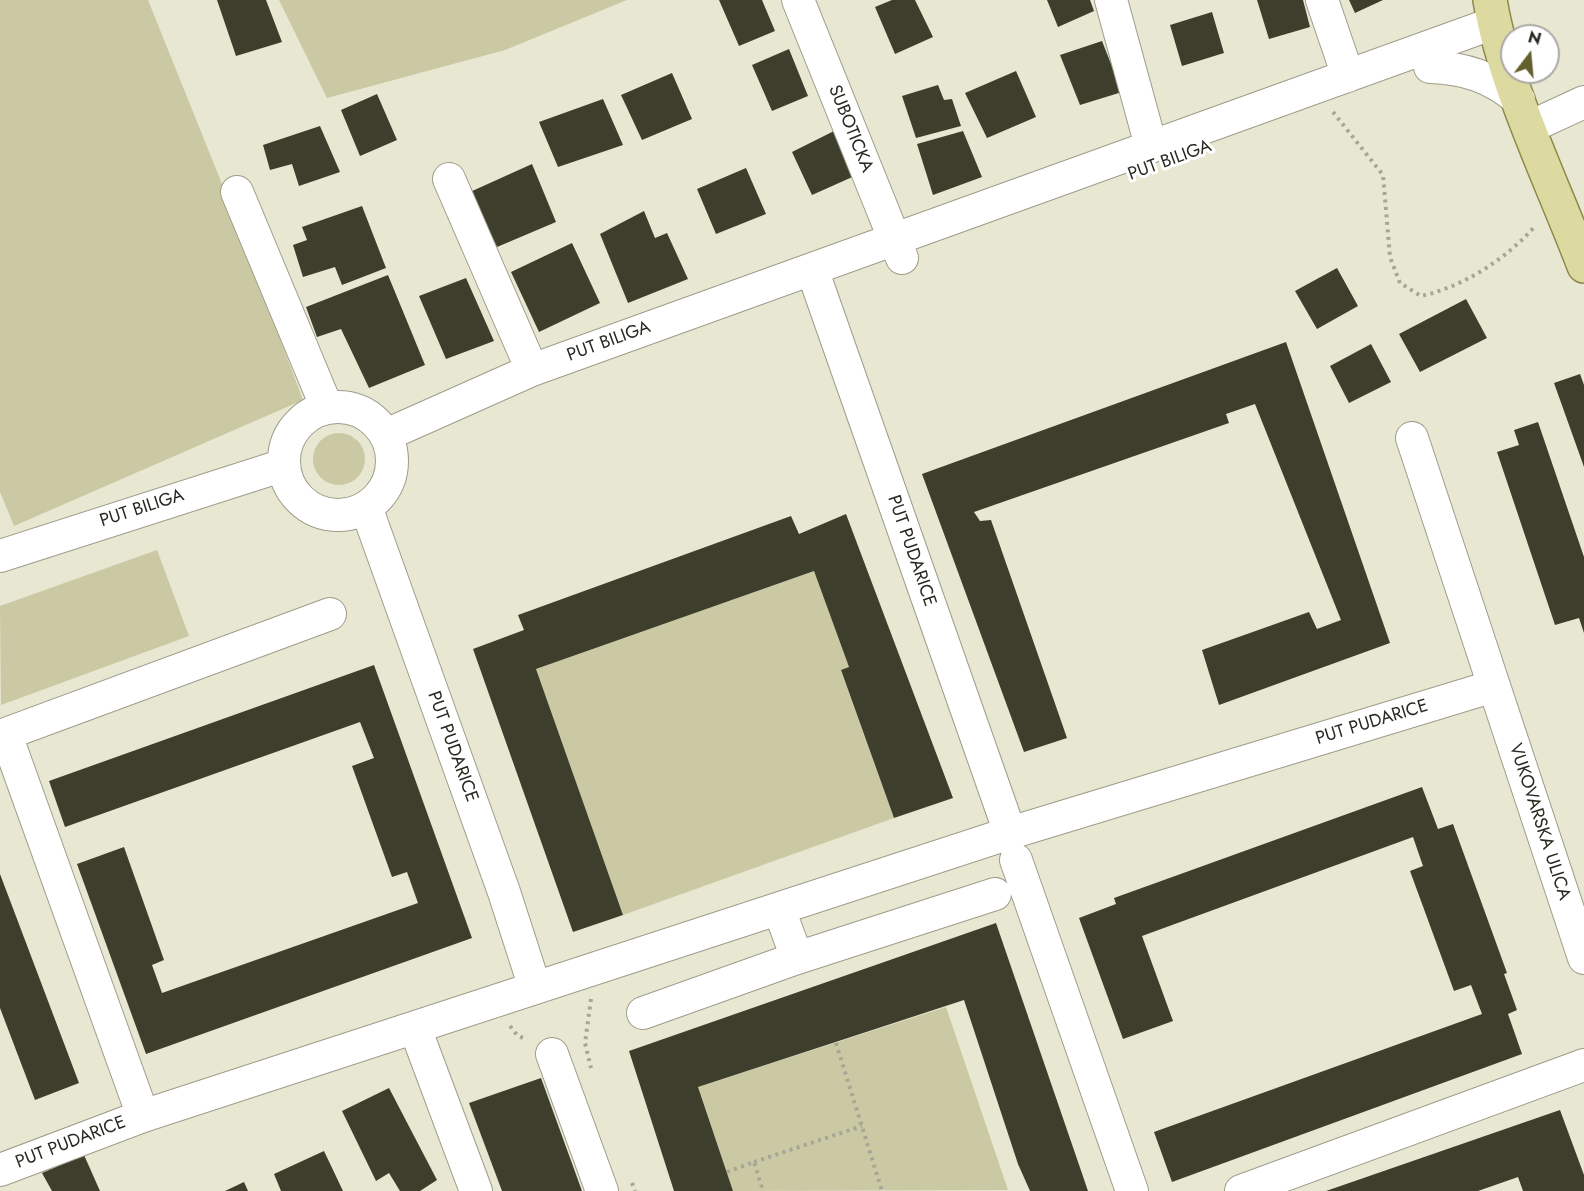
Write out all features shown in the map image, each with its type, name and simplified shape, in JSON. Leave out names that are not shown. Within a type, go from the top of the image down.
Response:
[{"type":"main road","points":[[1493,13],[1525,113],[1576,232]]},
{"type":"street","name":"SUBOTICKA","points":[[798,0],[898,248]]},
{"type":"street","points":[[1111,0],[1151,146]]},
{"type":"street","points":[[1322,0],[1348,76]]},
{"type":"street","name":"PUT BILIGA","points":[[898,248],[1151,146],[1348,76],[1493,13]]},
{"type":"street","name":"PUT BILIGA","points":[[386,435],[532,370],[824,264],[898,248],[1327,105],[1430,67],[1493,13]]},
{"type":"street","points":[[1430,67],[1455,68],[1477,74],[1505,88],[1525,113],[1584,102]]},
{"type":"street","points":[[449,179],[532,370]]},
{"type":"street","points":[[237,192],[327,408]]},
{"type":"street","name":"PUT PUDARICE","points":[[824,264],[1013,847],[1132,1191]]},
{"type":"street","points":[[345,407],[362,411],[376,421],[386,435],[392,451],[392,468],[383,490],[366,507],[351,513],[320,512],[306,504],[295,493],[284,465],[288,442],[300,422],[313,412],[345,407]]},
{"type":"street","name":"VUKOVARSKA ULICA","points":[[1412,438],[1584,958]]},
{"type":"street","name":"PUT BILIGA","points":[[0,556],[284,465]]},
{"type":"street","name":"PUT PUDARICE","points":[[366,507],[500,881],[535,988]]},
{"type":"street","points":[[3,736],[330,614]]},
{"type":"street","name":"PUT PUDARICE","points":[[0,1170],[143,1116],[535,988],[779,909],[1013,847],[1494,686]]},
{"type":"street","name":"PUT PUDARICE","points":[[3,736],[143,1116]]},
{"type":"street","points":[[643,1013],[797,958],[995,894]]},
{"type":"street","points":[[779,909],[797,958]]},
{"type":"street","points":[[415,1028],[476,1191]]},
{"type":"street","points":[[552,1054],[602,1191]]},
{"type":"street","points":[[1241,1191],[1584,1065]]},
{"type":"path","points":[[1327,105],[1383,175],[1390,257],[1400,283],[1421,296],[1440,292],[1502,257],[1576,232]]},
{"type":"path","points":[[585,972],[592,1003],[585,1043],[592,1070]]},
{"type":"path","points":[[836,1043],[882,1191]]},
{"type":"path","points":[[727,1172],[862,1126]]},
{"type":"path","points":[[754,1162],[763,1191]]},
{"type":"path","points":[[631,1180],[635,1191]]},
{"type":"shaded area","points":[[0,0],[148,0],[220,179],[303,400],[14,526],[0,492]]},
{"type":"shaded area","points":[[279,0],[627,0],[505,50],[327,98]]},
{"type":"shaded area","points":[[339,433],[349,435],[357,441],[363,449],[365,459],[363,469],[357,477],[349,483],[339,485],[329,483],[321,477],[315,469],[313,459],[315,449],[321,441],[329,435]]},
{"type":"shaded area","points":[[157,550],[189,636],[1,705],[0,606]]},
{"type":"shaded area","points":[[814,571],[849,667],[841,671],[894,818],[623,915],[536,669]]},
{"type":"shaded area","points":[[946,1007],[1008,1190],[733,1191],[698,1087]]},
{"type":"building","points":[[217,0],[266,0],[282,42],[236,56]]},
{"type":"building","points":[[719,0],[762,0],[775,31],[739,46]]},
{"type":"building","points":[[892,0],[915,0],[933,37],[895,54],[875,7]]},
{"type":"building","points":[[1047,0],[1090,0],[1094,11],[1058,27]]},
{"type":"building","points":[[1257,0],[1303,0],[1310,27],[1269,39]]},
{"type":"building","points":[[1349,0],[1383,0],[1355,13]]},
{"type":"building","points":[[1212,12],[1224,53],[1182,66],[1170,25]]},
{"type":"building","points":[[1102,41],[1122,92],[1080,105],[1060,55]]},
{"type":"building","points":[[789,49],[808,96],[772,111],[752,65]]},
{"type":"building","points":[[1016,71],[1036,117],[987,138],[965,93]]},
{"type":"building","points":[[672,73],[692,119],[642,140],[621,95]]},
{"type":"building","points":[[938,85],[944,100],[952,99],[961,126],[916,138],[902,96]]},
{"type":"building","points":[[377,94],[397,140],[360,156],[341,110]]},
{"type":"building","points":[[603,99],[623,145],[558,167],[539,122]]},
{"type":"building","points":[[320,126],[340,172],[299,186],[292,164],[270,170],[263,145]]},
{"type":"building","points":[[836,130],[859,174],[812,195],[792,152]]},
{"type":"building","points":[[963,131],[982,177],[933,195],[917,144]]},
{"type":"building","points":[[532,164],[556,222],[497,247],[470,192]]},
{"type":"building","points":[[746,168],[766,214],[716,234],[697,189]]},
{"type":"building","points":[[362,206],[386,268],[342,285],[335,267],[303,277],[293,245],[307,240],[302,227]]},
{"type":"building","points":[[644,211],[655,238],[667,233],[688,279],[628,303],[600,234]]},
{"type":"building","points":[[572,243],[600,303],[539,332],[511,272]]},
{"type":"building","points":[[1337,268],[1358,306],[1317,329],[1295,291]]},
{"type":"building","points":[[388,275],[425,365],[369,388],[341,329],[317,337],[306,307]]},
{"type":"building","points":[[466,278],[494,341],[446,359],[419,296]]},
{"type":"building","points":[[1466,299],[1487,338],[1420,372],[1399,334]]},
{"type":"building","points":[[1286,342],[1390,643],[1219,705],[1202,650],[1309,612],[1317,629],[1341,620],[1255,404],[1226,414],[1229,423],[974,512],[980,521],[991,520],[1067,738],[1024,752],[922,474]]},
{"type":"building","points":[[1371,344],[1391,382],[1349,403],[1330,366]]},
{"type":"building","points":[[1580,374],[1584,385],[1584,467],[1554,383]]},
{"type":"building","points":[[1538,422],[1584,557],[1584,633],[1579,618],[1555,625],[1497,452],[1519,445],[1514,430]]},
{"type":"building","points":[[846,514],[953,798],[894,818],[841,670],[849,667],[814,571],[536,669],[623,915],[573,932],[473,649],[524,630],[518,615],[791,516],[799,534]]},
{"type":"building","points":[[374,665],[472,938],[146,1054],[77,864],[124,847],[164,960],[152,965],[162,993],[418,903],[407,872],[392,877],[352,766],[374,758],[360,722],[65,827],[49,781]]},
{"type":"building","points":[[1422,787],[1438,829],[1453,824],[1507,973],[1504,974],[1517,1010],[1508,1014],[1522,1054],[1172,1182],[1154,1132],[1482,1014],[1471,985],[1454,991],[1410,871],[1423,866],[1413,837],[1142,936],[1173,1021],[1123,1039],[1079,918],[1116,904],[1114,898]]},
{"type":"building","points":[[0,874],[79,1083],[35,1100],[0,1008]]},
{"type":"building","points":[[996,923],[1088,1191],[1030,1191],[1018,1164],[964,1000],[698,1087],[733,1191],[674,1191],[629,1051]]},
{"type":"building","points":[[541,1078],[582,1191],[502,1191],[469,1103]]},
{"type":"building","points":[[389,1088],[437,1180],[420,1191],[400,1191],[389,1173],[376,1181],[342,1111]]},
{"type":"building","points":[[1560,1110],[1584,1175],[1584,1191],[1523,1191],[1518,1177],[1478,1191],[1326,1191]]},
{"type":"building","points":[[324,1151],[343,1191],[281,1191],[274,1174]]},
{"type":"building","points":[[84,1155],[100,1191],[52,1191],[42,1173]]},
{"type":"building","points":[[244,1182],[248,1191],[225,1191]]}]
